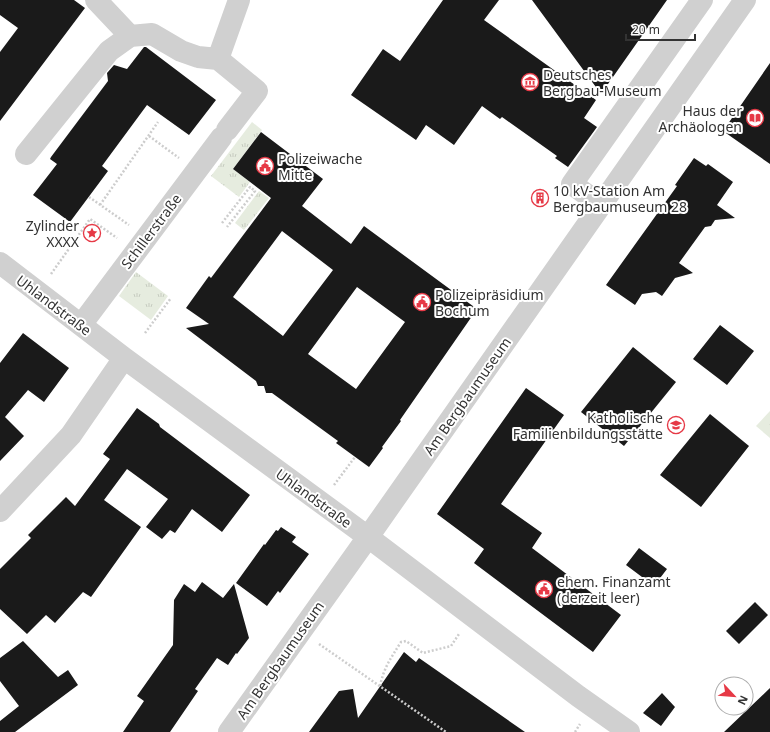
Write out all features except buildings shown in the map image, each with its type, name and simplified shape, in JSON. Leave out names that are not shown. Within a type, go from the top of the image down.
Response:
[{"type":"street","points":[[96,0],[130,36]]},
{"type":"street","points":[[26,154],[109,51],[130,36],[152,34],[181,51],[198,57],[218,59],[239,0]]},
{"type":"street","points":[[601,205],[572,184],[702,0]]},
{"type":"street","name":"Am Bergbaumuseum","points":[[229,732],[368,537],[745,0]]},
{"type":"street","name":"Schillerstraße","points":[[81,325],[258,91],[218,59]]},
{"type":"street","name":"Uhlandstraße","points":[[0,264],[124,358],[368,537],[578,696],[629,732]]},
{"type":"street","points":[[0,511],[71,435],[124,358]]},
{"type":"path","points":[[100,204],[158,122]]},
{"type":"path","points":[[149,136],[197,170]]},
{"type":"path","points":[[222,223],[250,187],[253,188],[255,191],[227,227]]},
{"type":"path","points":[[88,196],[122,220]]},
{"type":"path","points":[[38,292],[90,219],[136,251]]},
{"type":"path","points":[[144,333],[171,298]]},
{"type":"path","points":[[321,502],[355,456]]},
{"type":"path","points":[[380,686],[387,663],[401,642],[406,641],[423,653],[451,646],[473,616]]},
{"type":"path","points":[[301,631],[446,732]]},
{"type":"green space","points":[[252,122],[262,130],[233,169],[250,182],[239,197],[211,176]]},
{"type":"green space","points":[[259,191],[269,198],[244,230],[235,223]]},
{"type":"green space","points":[[136,272],[168,296],[151,320],[119,296]]},
{"type":"green space","points":[[770,411],[770,438],[756,426]]},
{"type":"place","name":"Deutsches Bergbau-Museum","points":[[530,82]]},
{"type":"place","name":"Haus der Archäologen","points":[[755,118]]},
{"type":"place","name":"Polizeiwache Mitte","points":[[265,166]]},
{"type":"place","name":"10 kV-Station Am Bergbaumuseum 28","points":[[540,198]]},
{"type":"place","name":"Zylinder XXXX","points":[[92,233]]},
{"type":"place","name":"Polizeipräsidium Bochum","points":[[422,302]]},
{"type":"place","name":"Katholische Familienbildungsstätte","points":[[676,425]]},
{"type":"place","name":"ehem. Finanzamt (derzeit leer)","points":[[544,589]]}]
